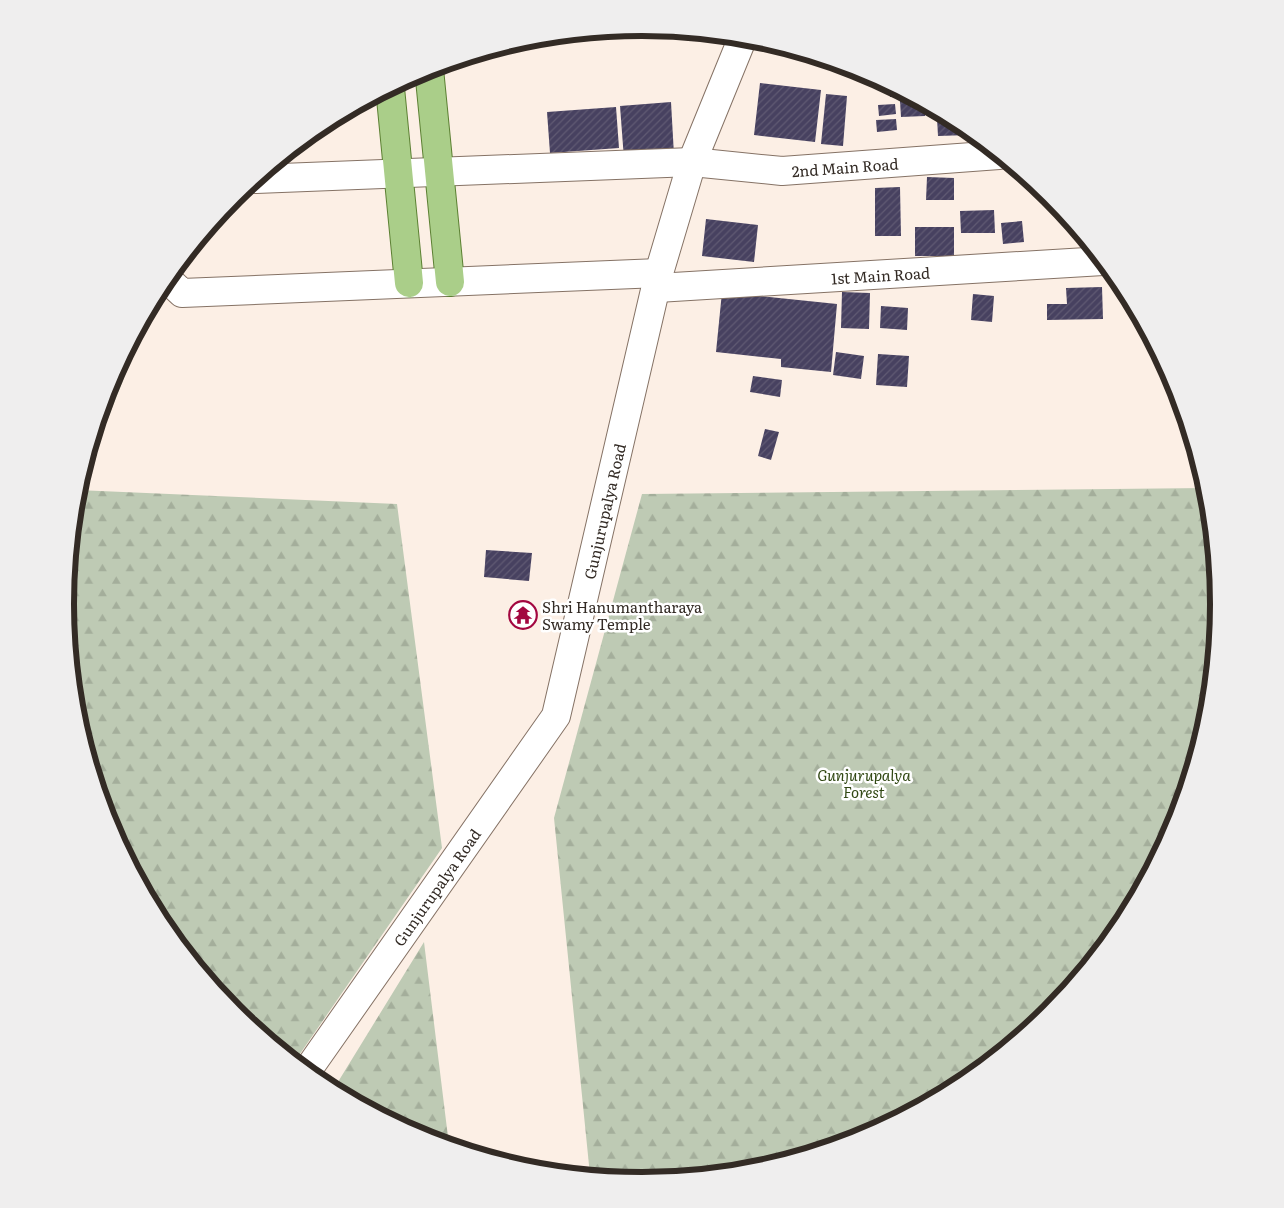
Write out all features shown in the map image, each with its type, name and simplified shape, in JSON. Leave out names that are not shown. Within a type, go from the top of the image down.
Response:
[{"type":"main road","points":[[430,77],[450,282]]},
{"type":"main road","points":[[391,95],[409,284]]},
{"type":"street","name":"Gunjurupalya Road","points":[[311,1065],[556,716],[658,281],[692,162],[740,45]]},
{"type":"street","name":"2nd Main Road","points":[[266,179],[692,162],[782,171],[990,156]]},
{"type":"street","name":"1st Main Road","points":[[173,285],[182,293],[450,282],[658,281],[1094,261]]},
{"type":"green space","points":[[137,345],[98,444],[117,387]]},
{"type":"green space","name":"Gunjurupalya Forest","points":[[1198,488],[1209,567],[1209,641],[1199,715],[1190,751],[1167,821],[1151,855],[1134,888],[1092,950],[1069,978],[1016,1031],[988,1054],[926,1096],[859,1129],[824,1142],[753,1161],[716,1167],[679,1171],[605,1171],[589,1169],[554,818],[642,494]]},
{"type":"green space","points":[[86,490],[397,504],[442,848],[299,1056],[268,1031],[241,1005],[192,950],[150,888],[117,821],[104,786],[85,715],[75,641],[75,567]]},
{"type":"green space","points":[[424,942],[448,1138],[391,1113],[337,1083]]},
{"type":"building","points":[[760,83],[821,90],[815,142],[754,135]]},
{"type":"building","points":[[826,94],[847,96],[843,146],[821,144]]},
{"type":"building","points":[[900,101],[904,101],[925,111],[925,116],[901,117]]},
{"type":"building","points":[[671,102],[674,155],[624,159],[620,106]]},
{"type":"building","points":[[895,104],[896,114],[879,116],[878,105]]},
{"type":"building","points":[[616,107],[619,148],[550,153],[547,112]]},
{"type":"building","points":[[896,119],[897,130],[877,132],[876,120]]},
{"type":"building","points":[[937,119],[962,135],[938,136]]},
{"type":"building","points":[[927,177],[954,178],[954,200],[926,200]]},
{"type":"building","points":[[900,187],[901,236],[875,236],[875,188]]},
{"type":"building","points":[[994,210],[995,233],[961,233],[960,211]]},
{"type":"building","points":[[706,219],[758,225],[754,262],[702,256]]},
{"type":"building","points":[[1022,221],[1024,242],[1003,244],[1001,223]]},
{"type":"building","points":[[915,227],[954,227],[954,256],[915,256]]},
{"type":"building","points":[[1102,287],[1103,319],[1047,320],[1047,304],[1067,304],[1066,288]]},
{"type":"building","points":[[722,292],[837,304],[831,372],[781,367],[781,359],[716,352]]},
{"type":"building","points":[[842,292],[870,293],[869,329],[841,328]]},
{"type":"building","points":[[973,294],[994,296],[992,322],[971,320]]},
{"type":"building","points":[[881,306],[908,308],[907,330],[880,328]]},
{"type":"building","points":[[836,352],[864,356],[861,379],[833,375]]},
{"type":"building","points":[[878,354],[909,356],[907,387],[876,385]]},
{"type":"building","points":[[753,376],[782,380],[780,397],[750,392]]},
{"type":"building","points":[[765,429],[779,432],[771,460],[758,456]]},
{"type":"building","points":[[486,550],[532,553],[529,581],[484,577]]},
{"type":"place","name":"Shri Hanumantharaya Swamy Temple","points":[[523,615]]}]
